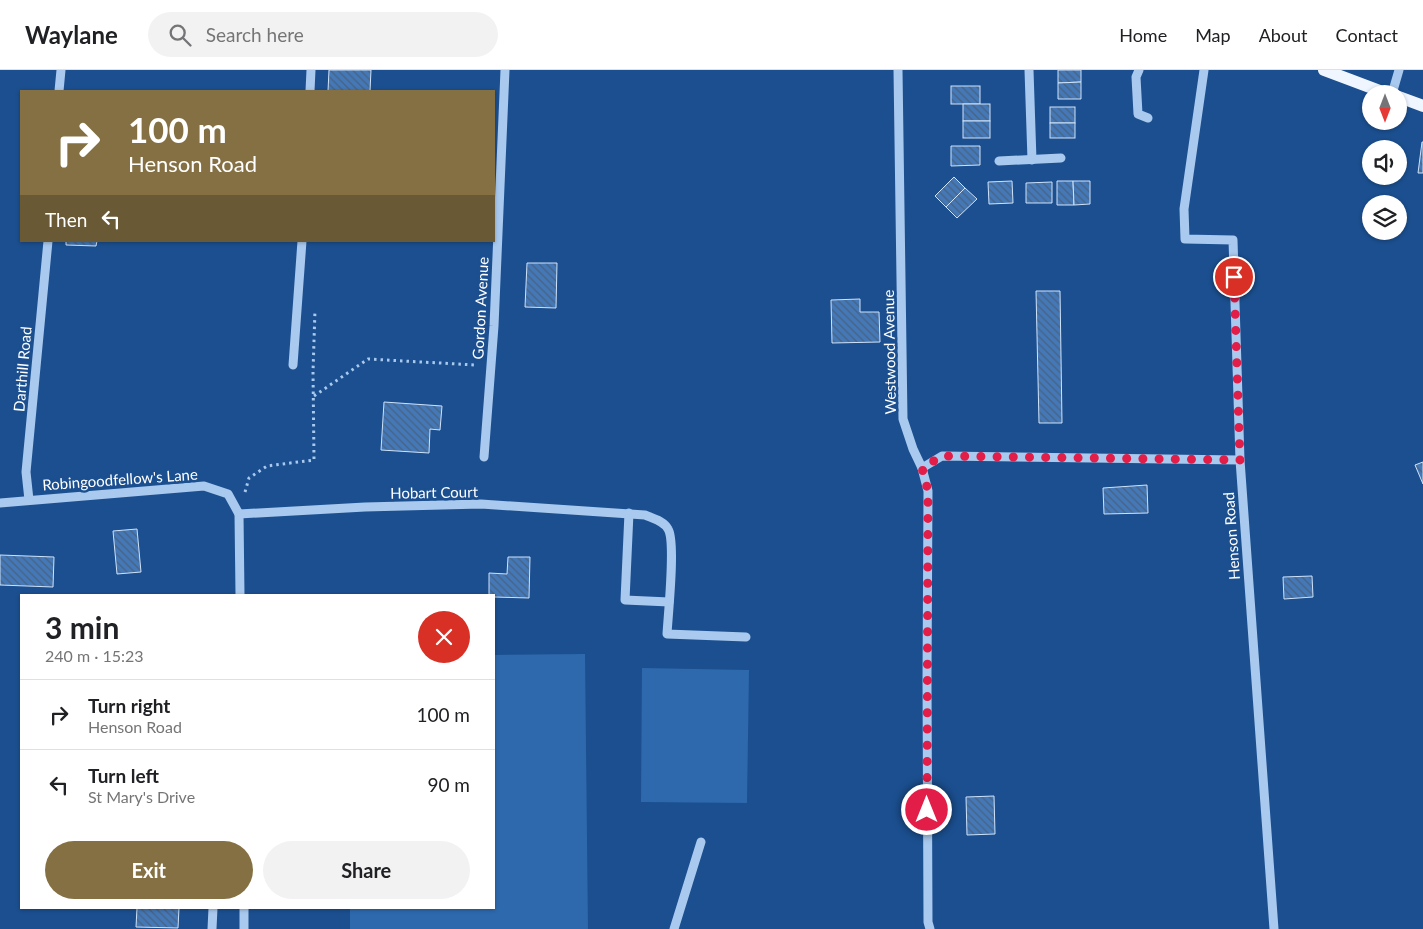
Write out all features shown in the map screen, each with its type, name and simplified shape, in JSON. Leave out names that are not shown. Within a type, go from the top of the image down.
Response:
[{"type":"main road","points":[[1324,70],[1364,85]]},
{"type":"main road","points":[[1408,100],[1423,106]]},
{"type":"street","points":[[59,90],[61,70]]},
{"type":"street","points":[[310,90],[311,70]]},
{"type":"street","name":"Gordon Avenue","points":[[484,457],[491,366],[505,70]]},
{"type":"street","name":"Westwood Avenue","points":[[898,70],[903,418],[913,449],[922,468],[928,491],[928,913],[930,929]]},
{"type":"street","points":[[1029,70],[1032,160]]},
{"type":"street","points":[[1139,70],[1136,77],[1138,114],[1148,118]]},
{"type":"street","name":"Henson Road","points":[[1204,70],[1184,209],[1185,239],[1233,240],[1240,460],[1274,929]]},
{"type":"street","points":[[1395,85],[1399,70]]},
{"type":"street","points":[[999,161],[1060,158]]},
{"type":"street","name":"Darthill Road","points":[[29,500],[26,472],[48,242]]},
{"type":"street","points":[[293,365],[302,242]]},
{"type":"street","points":[[922,468],[942,456],[1240,460]]},
{"type":"street","name":"Robingoodfellow's Lane","points":[[0,503],[204,486],[228,494],[239,514]]},
{"type":"street","name":"Hobart Court","points":[[239,514],[365,507],[481,504],[629,512],[651,517],[668,528],[672,544],[667,634],[746,637]]},
{"type":"street","points":[[629,512],[625,600],[669,602]]},
{"type":"street","points":[[239,514],[240,594]]},
{"type":"street","points":[[674,929],[701,842]]},
{"type":"street","points":[[212,929],[213,909]]},
{"type":"street","points":[[244,909],[244,929]]},
{"type":"path","points":[[239,514],[250,478],[267,466],[314,460],[315,306]]},
{"type":"path","points":[[313,397],[368,358],[491,366]]},
{"type":"shaded area","points":[[585,654],[588,929],[350,929],[350,909],[495,909],[495,655]]},
{"type":"shaded area","points":[[642,668],[749,670],[747,803],[641,802]]},
{"type":"building","points":[[329,70],[371,70],[370,90],[328,90]]},
{"type":"building","points":[[1058,70],[1081,70],[1081,82],[1058,83]]},
{"type":"building","points":[[1081,82],[1081,99],[1058,99],[1058,83]]},
{"type":"building","points":[[951,86],[980,86],[980,104],[951,104]]},
{"type":"building","points":[[963,104],[990,104],[990,121],[963,121]]},
{"type":"building","points":[[1050,107],[1075,107],[1075,123],[1050,123]]},
{"type":"building","points":[[963,121],[990,121],[990,138],[963,138]]},
{"type":"building","points":[[1050,123],[1075,123],[1075,138],[1050,138]]},
{"type":"building","points":[[1422,142],[1423,173],[1418,173]]},
{"type":"building","points":[[951,146],[980,146],[980,165],[951,166]]},
{"type":"building","points":[[954,177],[965,188],[946,207],[935,196]]},
{"type":"building","points":[[1012,181],[1013,203],[989,204],[988,182]]},
{"type":"building","points":[[1057,181],[1073,181],[1074,205],[1057,205]]},
{"type":"building","points":[[1073,181],[1090,181],[1090,204],[1074,205]]},
{"type":"building","points":[[1052,182],[1052,203],[1026,203],[1026,183]]},
{"type":"building","points":[[965,188],[977,199],[957,218],[946,207]]},
{"type":"building","points":[[66,242],[97,242],[96,246],[66,245]]},
{"type":"building","points":[[527,263],[557,263],[556,308],[525,307]]},
{"type":"building","points":[[1036,291],[1060,291],[1062,423],[1039,423]]},
{"type":"building","points":[[860,299],[860,312],[879,312],[880,342],[832,343],[831,300]]},
{"type":"building","points":[[384,402],[442,406],[440,430],[430,429],[429,453],[381,450]]},
{"type":"building","points":[[1423,462],[1423,484],[1415,465]]},
{"type":"building","points":[[1147,485],[1148,513],[1104,514],[1103,488]]},
{"type":"building","points":[[137,529],[141,572],[117,574],[113,531]]},
{"type":"building","points":[[0,555],[54,557],[53,587],[0,585]]},
{"type":"building","points":[[508,557],[530,557],[529,598],[495,597],[495,594],[489,594],[489,573],[507,574]]},
{"type":"building","points":[[1312,576],[1313,597],[1284,599],[1283,577]]},
{"type":"building","points":[[994,796],[995,834],[967,835],[966,797]]},
{"type":"building","points":[[137,909],[179,909],[178,928],[136,927]]},
{"type":"route","points":[[927,810],[928,491],[922,468],[942,456],[1240,460],[1234,277]]}]
